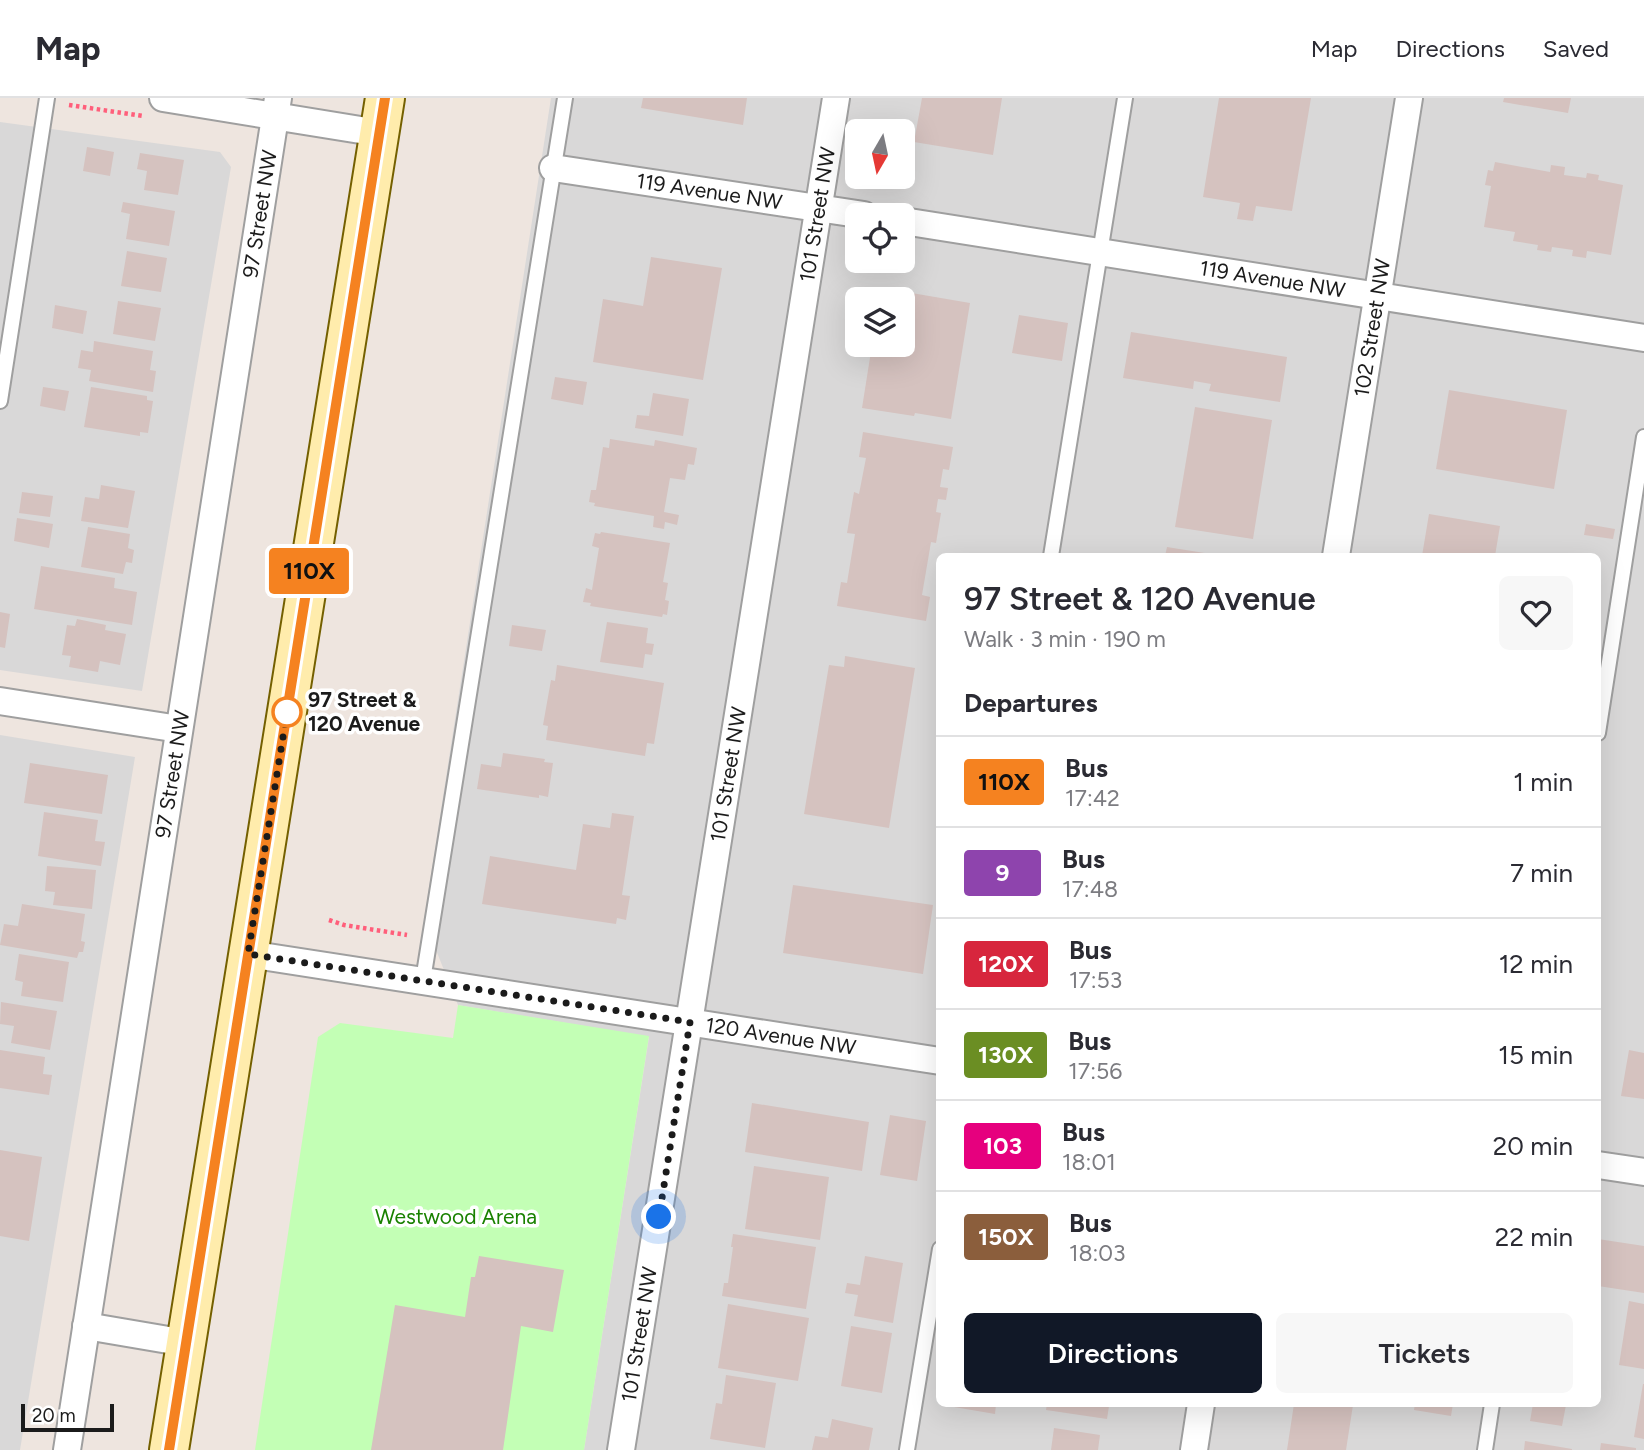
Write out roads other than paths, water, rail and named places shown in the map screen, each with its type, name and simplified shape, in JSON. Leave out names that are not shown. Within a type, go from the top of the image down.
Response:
[{"type":"main road","points":[[169,1450],[382,116]]},
{"type":"street","points":[[163,98],[382,116]]},
{"type":"street","name":"101 Street NW","points":[[621,1450],[836,98]]},
{"type":"street","name":"102 Street NW","points":[[1336,553],[1409,98]]},
{"type":"street","name":"97 Street NW","points":[[67,1450],[277,107]]},
{"type":"street","name":"119 Avenue NW","points":[[553,168],[845,212]]},
{"type":"street","name":"119 Avenue NW","points":[[915,223],[1644,338]]},
{"type":"street","points":[[0,701],[179,729]]},
{"type":"street","name":"120 Avenue NW","points":[[248,954],[936,1060]]},
{"type":"street","points":[[1601,1165],[1644,1172]]},
{"type":"street","points":[[86,1326],[186,1343]]},
{"type":"street","points":[[1194,1450],[1201,1407]]},
{"type":"lane","points":[[0,401],[47,98]]},
{"type":"lane","points":[[422,980],[565,98]]},
{"type":"lane","points":[[1051,553],[1125,98]]},
{"type":"lane","points":[[1601,714],[1644,437]]},
{"type":"lane","points":[[907,1450],[936,1273]]},
{"type":"lane","points":[[1485,1450],[1492,1407]]},
{"type":"place","name":"97 Street & 120 Avenue","points":[[287,712]]},
{"type":"park label","name":"Westwood Arena","points":[[456,1217]]}]
